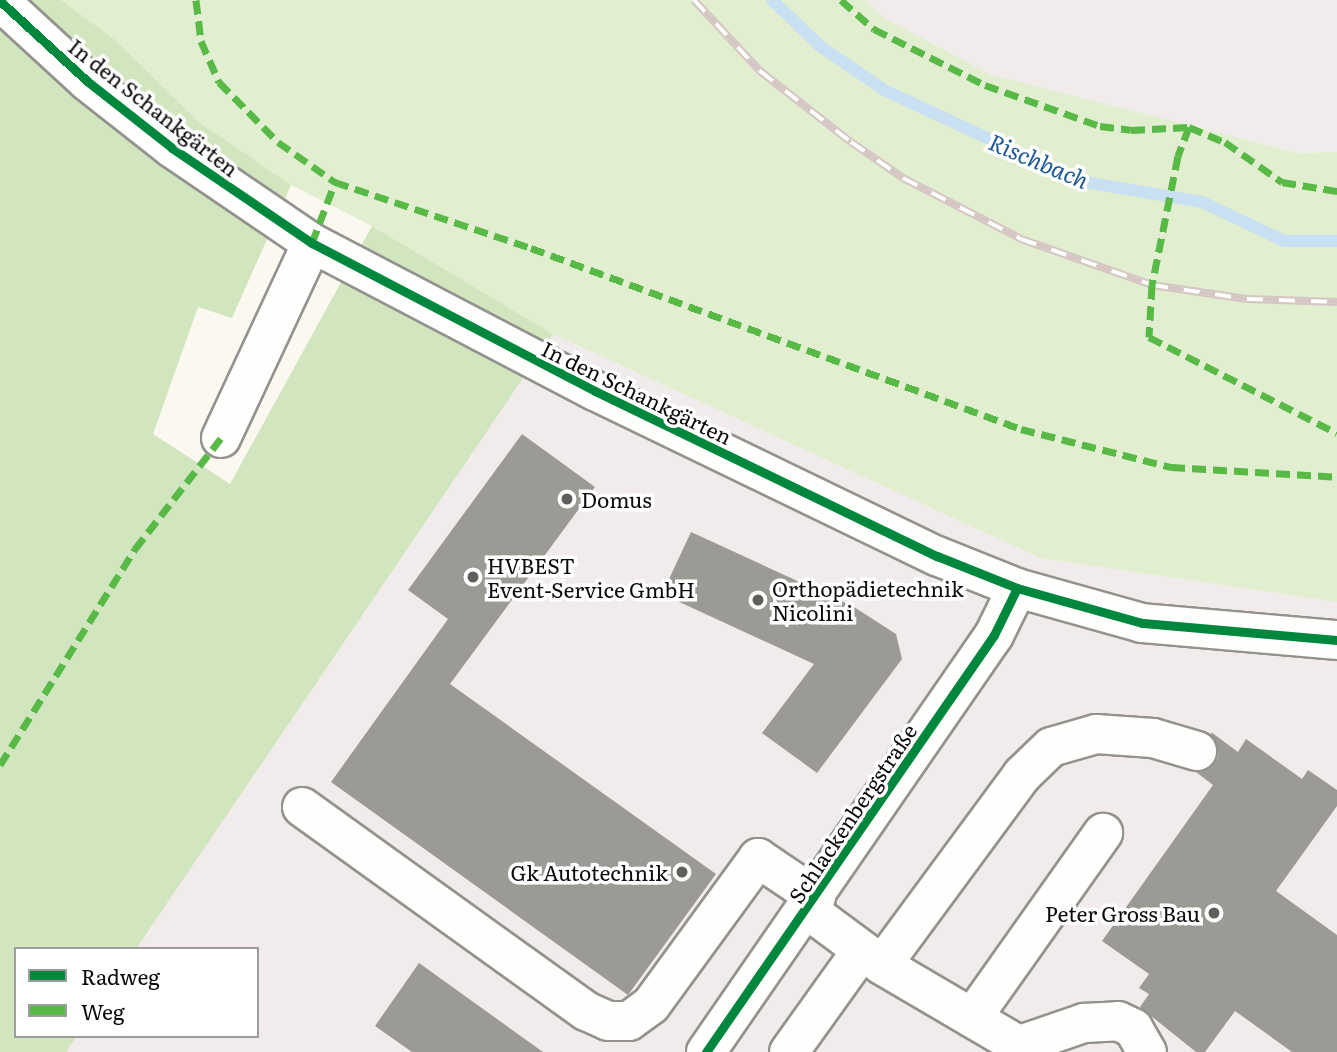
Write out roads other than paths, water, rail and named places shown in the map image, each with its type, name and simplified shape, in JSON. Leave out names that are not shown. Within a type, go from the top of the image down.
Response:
[{"type":"street","name":"In den Schankgärten","points":[[0,1],[87,81],[172,148],[312,243],[595,391],[937,556],[1017,589],[1142,623],[1337,640]]},
{"type":"street","points":[[221,438],[312,243]]},
{"type":"street","name":"Schlackenbergstraße","points":[[706,1052],[812,903],[994,635],[1017,589]]},
{"type":"street","points":[[789,1052],[872,958],[1022,775],[1051,747],[1096,734],[1153,738],[1197,751]]},
{"type":"street","points":[[302,807],[586,1011],[608,1021],[629,1021],[650,1005],[758,858],[872,958],[1025,1048],[1084,1023],[1118,1021],[1133,1028],[1147,1052]]},
{"type":"street","points":[[972,1018],[1102,833]]},
{"type":"waterway","name":"Rischbach","points":[[772,0],[820,46],[884,90],[1079,181],[1202,202],[1284,241],[1337,241]]},
{"type":"railway","points":[[694,0],[760,71],[851,142],[903,178],[1021,239],[1152,285],[1247,299],[1337,302]]},
{"type":"place","name":"Domus","points":[[567,499]]},
{"type":"place","name":"HVBEST Event-Service GmbH","points":[[473,577]]},
{"type":"place","name":"Orthopädietechnik Nicolini","points":[[758,600]]},
{"type":"place","name":"Gk Autotechnik","points":[[682,872]]},
{"type":"place","name":"Peter Gross Bau","points":[[1214,913]]}]
